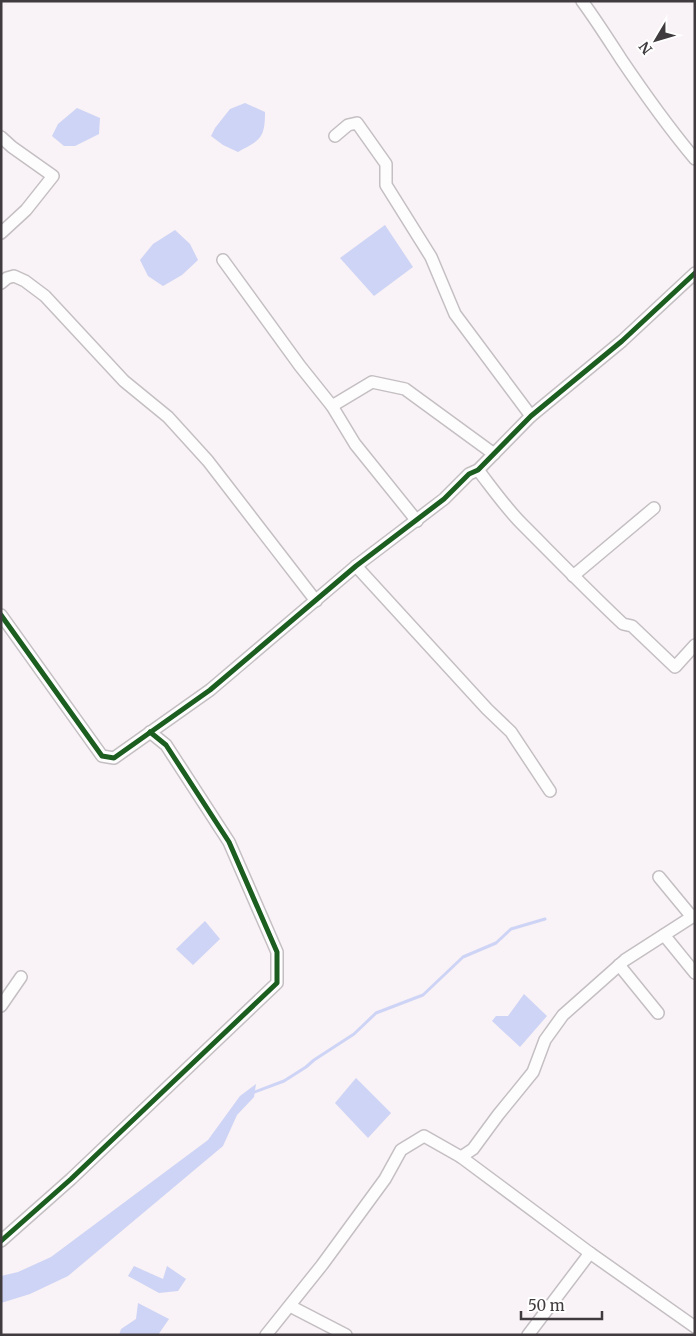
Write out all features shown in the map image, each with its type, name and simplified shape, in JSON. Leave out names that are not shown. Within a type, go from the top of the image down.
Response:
[{"type":"street","points":[[582,1],[668,126],[695,159]]},
{"type":"street","points":[[335,136],[348,125],[357,123],[386,164],[386,185],[431,258],[455,314],[531,416]]},
{"type":"street","points":[[1,137],[53,176],[26,210],[1,233]]},
{"type":"street","points":[[223,260],[300,366],[332,406],[355,444],[416,521]]},
{"type":"street","points":[[1,615],[102,756],[114,758],[210,690],[356,566],[444,499],[469,474],[478,470],[531,416],[622,341],[695,273]]},
{"type":"street","points":[[1,283],[7,278],[14,276],[25,281],[44,296],[124,381],[168,418],[208,461],[316,601]]},
{"type":"street","points":[[332,406],[372,382],[406,389],[494,454]]},
{"type":"street","points":[[478,470],[522,524],[534,534],[573,576],[623,624],[632,626],[675,667],[695,645]]},
{"type":"street","points":[[573,576],[654,508]]},
{"type":"street","points":[[356,566],[480,701],[511,732],[550,791]]},
{"type":"street","points":[[1,1242],[277,983],[277,952],[230,842],[166,744],[150,732]]},
{"type":"street","points":[[461,1157],[473,1149],[533,1072],[545,1040],[564,1015],[620,965],[664,935],[693,919],[659,877]]},
{"type":"street","points":[[664,935],[695,973]]},
{"type":"street","points":[[620,965],[658,1013]]},
{"type":"street","points":[[1,1006],[21,977]]},
{"type":"street","points":[[266,1335],[385,1179],[400,1150],[424,1136],[461,1157],[695,1327]]},
{"type":"street","points":[[528,1335],[590,1252]]},
{"type":"street","points":[[290,1306],[346,1335]]},
{"type":"water","points":[[245,103],[265,112],[264,128],[260,138],[238,152],[223,145],[211,136],[230,109]]},
{"type":"water","points":[[77,108],[100,118],[99,134],[75,146],[64,146],[52,136],[58,124]]},
{"type":"water","points":[[385,225],[413,267],[374,296],[340,258]]},
{"type":"water","points":[[175,230],[190,244],[198,260],[182,275],[163,286],[148,276],[140,260],[153,244]]},
{"type":"water","points":[[205,921],[220,939],[193,965],[176,949]]},
{"type":"water","points":[[524,994],[547,1016],[520,1047],[492,1021],[496,1016],[508,1016]]},
{"type":"water","points":[[356,1078],[391,1113],[368,1138],[335,1103]]},
{"type":"water","points":[[256,1084],[254,1097],[237,1115],[223,1146],[68,1276],[30,1294],[1,1303],[1,1276],[18,1272],[51,1257],[208,1140],[240,1096]]},
{"type":"water","points":[[134,1266],[163,1279],[167,1266],[186,1279],[178,1291],[159,1293],[128,1276]]},
{"type":"water","points":[[138,1303],[169,1319],[158,1335],[119,1335],[121,1329],[136,1319]]},
{"type":"waterway","points":[[252,1093],[284,1081],[306,1067],[354,1034],[376,1013],[423,995],[463,957],[496,943],[511,929],[545,919]]},
{"type":"cycle path","points":[[1,615],[102,756],[114,758],[210,690],[356,566],[444,499],[469,474],[478,470],[531,416],[622,341],[695,273]]},
{"type":"cycle path","points":[[1,1241],[71,1179],[277,983],[277,952],[229,842],[166,745],[150,732]]}]
